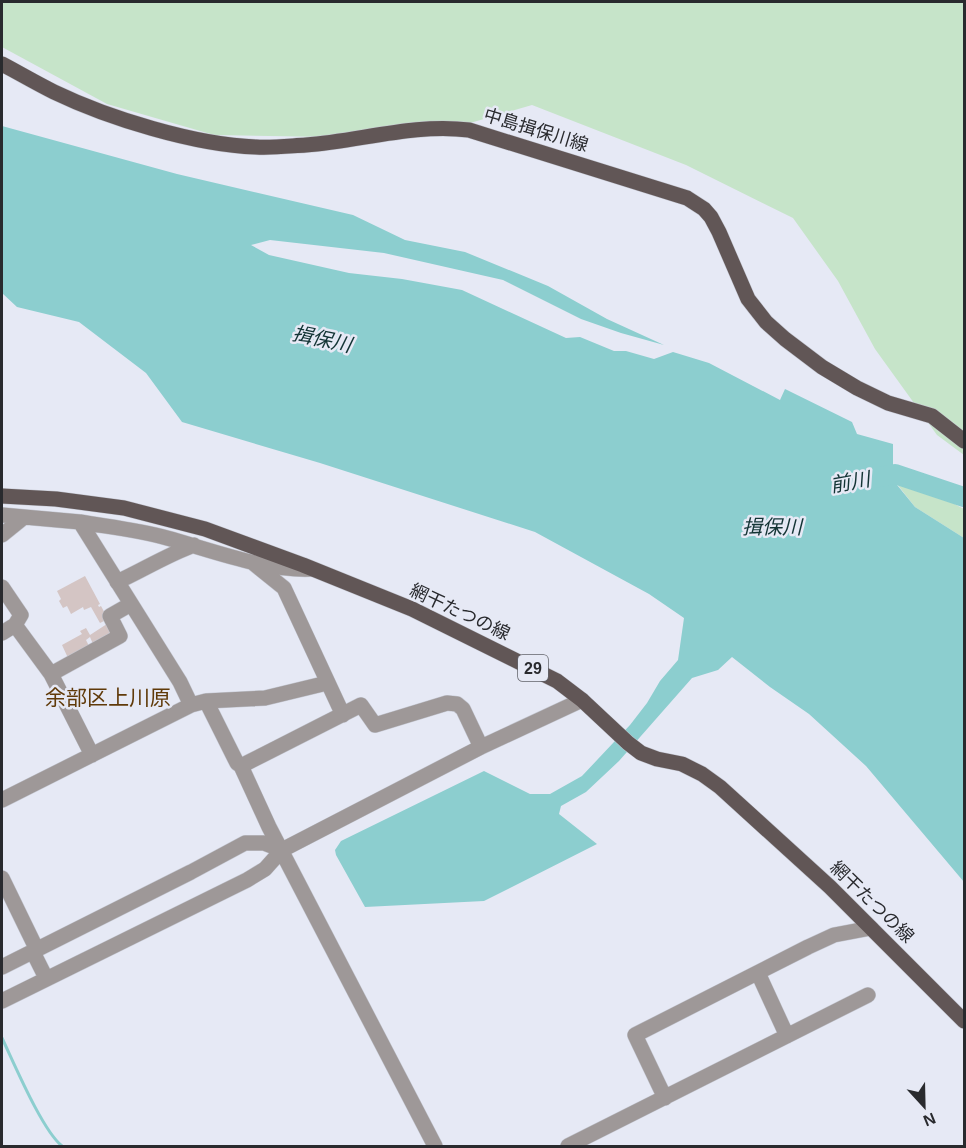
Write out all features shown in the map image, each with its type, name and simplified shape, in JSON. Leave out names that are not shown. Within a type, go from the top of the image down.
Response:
[{"type":"main road","name":"中島揖保川線","points":[[2,64],[54,92],[94,109],[205,141],[255,147],[278,147],[431,128],[453,128],[469,130],[687,198],[704,209],[711,217],[720,232],[748,299],[766,322],[785,339],[857,388],[888,403],[932,416],[964,441]]},
{"type":"main road","name":"網干たつの線","points":[[2,496],[56,499],[124,508],[206,529],[412,609],[557,681],[582,700],[641,753],[682,765],[702,774],[720,788],[822,879],[964,1022]]},
{"type":"street","points":[[2,515],[80,522],[136,531],[249,561],[297,570],[312,569]]},
{"type":"street","points":[[2,535],[23,518]]},
{"type":"street","points":[[80,522],[180,682],[199,703],[241,766],[269,827],[435,1146]]},
{"type":"street","points":[[117,582],[171,554],[194,545]]},
{"type":"street","points":[[249,561],[284,588],[343,715]]},
{"type":"street","points":[[2,587],[21,615],[8,629],[51,674],[92,755]]},
{"type":"street","points":[[51,674],[120,636],[110,616],[131,604]]},
{"type":"street","points":[[2,800],[199,703],[265,698],[327,683]]},
{"type":"street","points":[[2,1001],[247,880],[265,868],[282,850],[481,747],[582,700]]},
{"type":"street","points":[[241,766],[362,705],[375,725],[447,703],[457,704],[463,709],[481,747]]},
{"type":"street","points":[[2,967],[245,843],[264,843],[282,850]]},
{"type":"street","points":[[2,878],[46,978]]},
{"type":"street","points":[[665,1098],[635,1035],[834,935],[871,928]]},
{"type":"street","points":[[758,973],[787,1036]]},
{"type":"street","points":[[568,1146],[868,995]]},
{"type":"shaded area","points":[[2,2],[964,2],[964,455],[937,435],[875,349],[838,281],[793,218],[686,165],[532,105],[470,123],[443,122],[330,137],[214,135],[107,104],[2,47]]},
{"type":"shaded area","points":[[899,470],[916,478],[964,509],[964,538],[915,507],[893,479]]},
{"type":"water","name":"揖保川","points":[[2,126],[177,174],[353,215],[405,240],[465,252],[548,286],[607,319],[664,345],[581,319],[503,280],[384,253],[270,240],[251,245],[269,255],[349,273],[402,279],[462,290],[566,338],[580,337],[614,351],[626,351],[654,359],[673,352],[709,363],[780,400],[785,389],[852,422],[857,434],[893,444],[893,480],[915,507],[964,538],[964,882],[866,766],[809,714],[732,657],[718,670],[692,678],[619,761],[586,792],[561,806],[559,814],[597,844],[484,901],[365,907],[336,855],[335,850],[341,841],[484,771],[530,794],[550,794],[582,776],[630,725],[660,681],[678,660],[684,618],[649,594],[535,532],[320,463],[182,422],[146,373],[79,322],[17,307],[2,293]]},
{"type":"building","points":[[85,576],[100,604],[99,607],[101,606],[108,619],[100,623],[91,607],[84,610],[83,607],[71,614],[67,606],[63,608],[59,601],[61,599],[57,591]]},
{"type":"building","points":[[110,622],[115,632],[93,644],[90,637],[86,640],[90,648],[68,658],[62,645],[82,634],[80,631],[86,628],[90,635]]},
{"type":"waterway","name":"前川","points":[[869,479],[895,474],[964,497]]},
{"type":"waterway","points":[[2,1038],[37,1111],[54,1138],[62,1146]]},
{"type":"district","name":"余部区上川原","points":[[108,697]]}]
